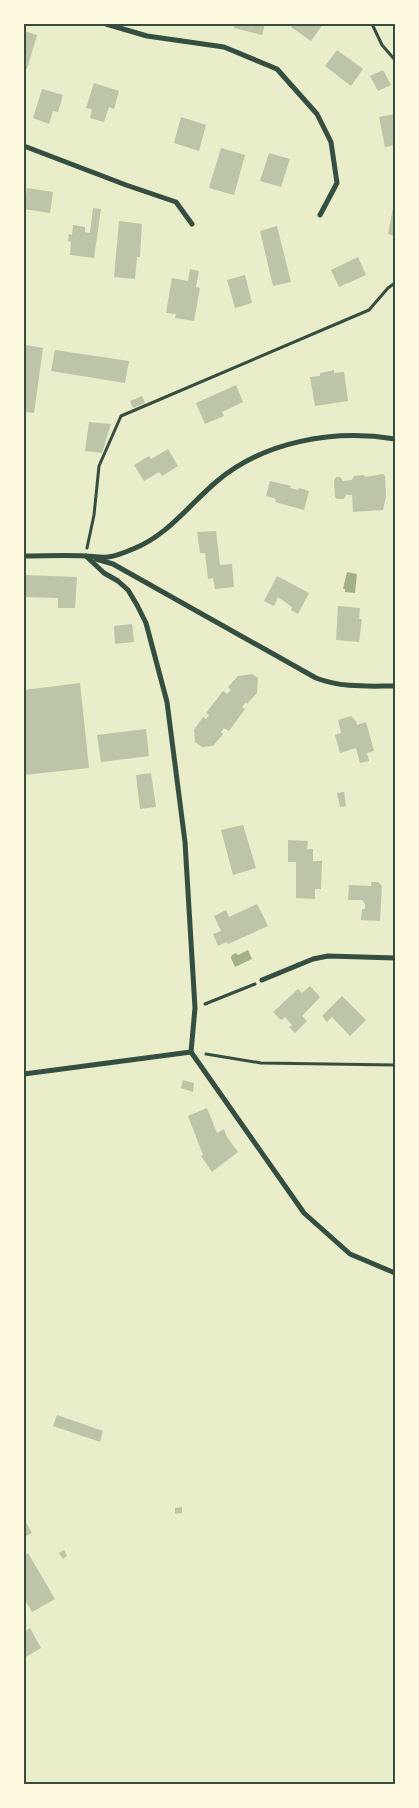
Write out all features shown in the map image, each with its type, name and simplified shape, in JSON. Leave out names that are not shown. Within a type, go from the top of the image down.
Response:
[{"type":"street","points":[[106,24],[147,36],[224,47],[277,69],[317,114],[331,142],[337,183],[320,216]]},
{"type":"street","points":[[24,146],[126,186],[176,202],[192,224]]},
{"type":"street","points":[[24,556],[108,557],[134,549],[157,537],[216,482],[243,463],[260,454],[326,437],[348,435],[395,439]]},
{"type":"street","points":[[86,556],[113,564],[316,678],[332,684],[351,686],[395,686]]},
{"type":"street","points":[[86,556],[104,573],[118,581],[128,590],[137,605],[146,623],[167,702],[185,842],[195,1008],[190,1052],[304,1213],[350,1254],[395,1273]]},
{"type":"street","points":[[262,980],[313,959],[328,956],[395,958]]},
{"type":"street","points":[[24,1074],[190,1052]]},
{"type":"path","points":[[372,24],[382,44],[395,60]]},
{"type":"path","points":[[86,556],[94,516],[99,466],[122,416],[369,310],[388,288],[395,283]]},
{"type":"path","points":[[195,1008],[262,980]]},
{"type":"path","points":[[190,1052],[261,1063],[395,1065]]},
{"type":"shaded area","points":[[347,572],[357,574],[355,593],[345,592],[345,589],[343,589]]},
{"type":"shaded area","points":[[248,950],[252,959],[235,967],[231,958],[232,955],[236,953],[238,955]]},
{"type":"building","points":[[235,24],[265,24],[262,35],[234,28]]},
{"type":"building","points":[[293,24],[323,24],[311,41],[291,27]]},
{"type":"building","points":[[24,31],[37,35],[27,69],[24,68]]},
{"type":"building","points":[[337,50],[363,69],[351,86],[325,66]]},
{"type":"building","points":[[383,70],[391,85],[378,91],[370,76]]},
{"type":"building","points":[[94,83],[119,91],[114,109],[109,107],[104,122],[90,118],[92,109],[86,108]]},
{"type":"building","points":[[42,89],[63,95],[58,112],[53,111],[49,124],[33,118]]},
{"type":"building","points":[[395,114],[395,145],[385,147],[379,117]]},
{"type":"building","points":[[181,117],[206,125],[199,151],[174,143]]},
{"type":"building","points":[[221,148],[245,155],[234,195],[209,188]]},
{"type":"building","points":[[269,153],[290,159],[281,187],[260,181]]},
{"type":"building","points":[[27,188],[53,192],[50,213],[24,209]]},
{"type":"building","points":[[93,208],[101,209],[94,258],[70,255],[71,242],[68,241],[69,234],[72,235],[73,225],[85,227],[85,232],[90,233]]},
{"type":"building","points":[[393,208],[395,209],[395,236],[388,234]]},
{"type":"building","points":[[119,221],[142,224],[140,257],[137,257],[135,279],[114,277]]},
{"type":"building","points":[[277,226],[291,282],[273,286],[260,231]]},
{"type":"building","points":[[358,257],[366,275],[339,287],[331,270]]},
{"type":"building","points":[[190,269],[199,271],[196,287],[200,288],[194,321],[175,318],[176,314],[166,313],[172,278],[188,281]]},
{"type":"building","points":[[245,275],[252,303],[235,308],[227,280]]},
{"type":"building","points":[[26,345],[43,348],[34,413],[24,412],[24,360]]},
{"type":"building","points":[[55,350],[129,361],[125,383],[51,371]]},
{"type":"building","points":[[334,370],[334,373],[344,372],[348,401],[315,406],[310,377],[320,376],[320,373]]},
{"type":"building","points":[[236,385],[243,402],[222,412],[224,416],[205,424],[196,403]]},
{"type":"building","points":[[142,396],[145,403],[133,408],[130,401]]},
{"type":"building","points":[[89,422],[111,424],[102,453],[85,451]]},
{"type":"building","points":[[168,449],[178,466],[162,476],[159,472],[144,481],[134,465],[149,456],[151,459]]},
{"type":"building","points":[[383,474],[385,476],[386,496],[383,510],[353,512],[352,495],[346,495],[344,499],[337,499],[335,497],[334,480],[336,477],[340,477],[343,481],[352,480],[354,476],[363,475],[366,477]]},
{"type":"building","points":[[270,481],[291,486],[290,488],[309,491],[304,510],[275,502],[276,499],[266,496]]},
{"type":"building","points":[[216,531],[220,565],[232,564],[234,587],[215,589],[213,578],[208,579],[205,553],[200,553],[197,532]]},
{"type":"building","points":[[24,575],[77,577],[75,608],[58,608],[58,598],[24,597]]},
{"type":"building","points":[[277,576],[309,593],[298,614],[278,597],[274,606],[264,601]]},
{"type":"building","points":[[338,606],[360,608],[359,619],[362,619],[359,642],[336,640]]},
{"type":"building","points":[[132,624],[134,642],[115,644],[114,626]]},
{"type":"building","points":[[252,674],[258,678],[257,693],[242,707],[245,709],[229,731],[224,728],[221,732],[223,734],[213,746],[202,747],[195,742],[194,730],[203,717],[206,719],[209,715],[206,713],[223,691],[227,694],[231,690],[228,687],[238,676]]},
{"type":"building","points":[[80,683],[89,768],[24,775],[24,690]]},
{"type":"building","points":[[351,716],[357,725],[366,722],[374,751],[367,753],[369,761],[360,763],[356,748],[340,753],[335,735],[341,733],[338,720]]},
{"type":"building","points":[[146,729],[149,756],[101,762],[97,735]]},
{"type":"building","points":[[151,773],[156,807],[140,809],[136,775]]},
{"type":"building","points":[[344,792],[346,806],[340,807],[337,793]]},
{"type":"building","points":[[243,825],[256,868],[233,875],[221,830]]},
{"type":"building","points":[[288,840],[308,841],[307,849],[313,849],[313,861],[322,861],[321,889],[315,889],[315,899],[296,898],[296,862],[288,862]]},
{"type":"building","points":[[371,882],[378,882],[382,886],[380,921],[361,920],[362,909],[365,909],[365,904],[362,900],[348,900],[349,885],[371,886]]},
{"type":"building","points":[[257,904],[268,926],[228,944],[226,942],[218,946],[213,934],[221,931],[214,916],[226,910],[229,917]]},
{"type":"building","points":[[310,986],[320,997],[302,1016],[307,1021],[295,1033],[289,1027],[292,1025],[285,1017],[281,1020],[273,1012],[298,989],[302,993]]},
{"type":"building","points":[[342,996],[366,1020],[350,1036],[332,1017],[327,1022],[322,1016]]},
{"type":"building","points":[[183,1080],[194,1083],[193,1092],[181,1088]]},
{"type":"building","points":[[207,1108],[217,1133],[224,1129],[227,1137],[238,1152],[212,1172],[201,1156],[203,1155],[188,1116]]},
{"type":"building","points":[[57,1415],[103,1431],[100,1442],[53,1426]]},
{"type":"building","points":[[182,1507],[182,1513],[175,1514],[175,1508]]},
{"type":"building","points":[[24,1519],[32,1533],[24,1537]]},
{"type":"building","points":[[64,1550],[67,1556],[63,1559],[59,1553]]},
{"type":"building","points":[[28,1553],[55,1599],[32,1612],[24,1598],[24,1556]]},
{"type":"building","points":[[30,1628],[41,1648],[24,1658],[24,1632]]}]
